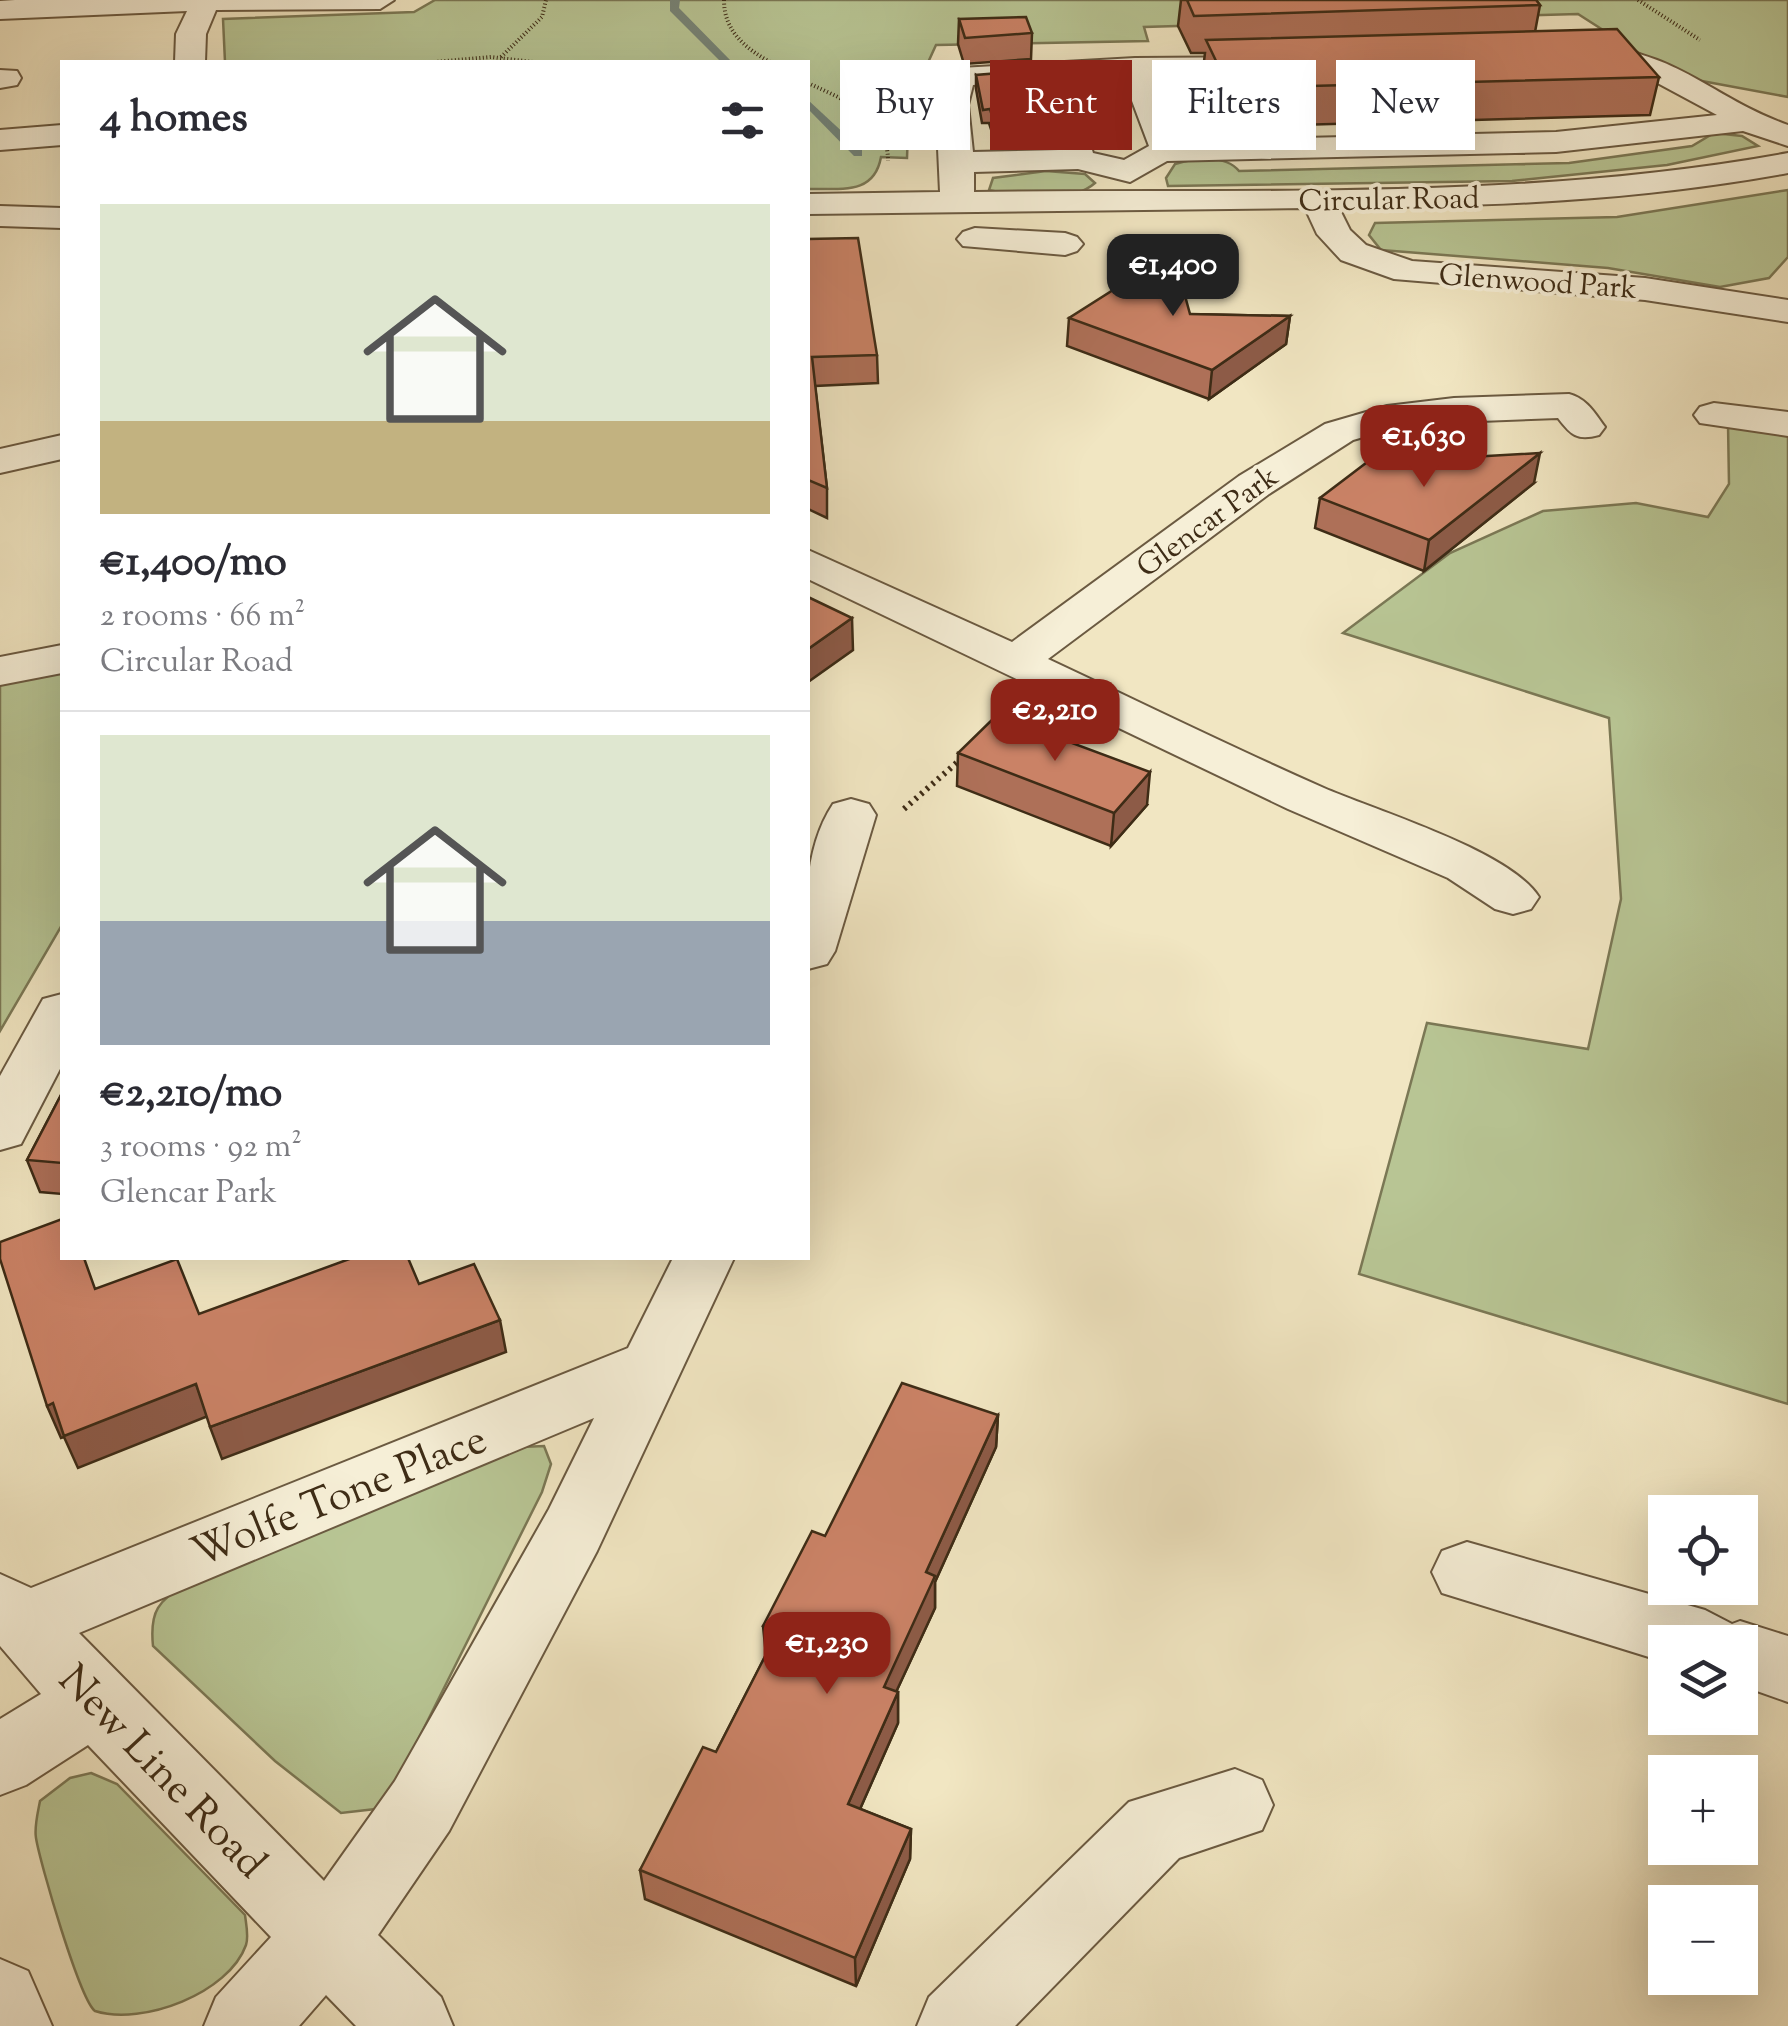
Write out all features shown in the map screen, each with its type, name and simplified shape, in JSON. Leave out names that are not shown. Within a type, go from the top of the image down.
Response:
[{"type":"street","points":[[16,6],[380,0]]},
{"type":"street","points":[[190,60],[191,34],[205,2]]},
{"type":"street","points":[[1551,55],[1610,53],[1707,91],[1746,121],[1788,136]]},
{"type":"street","points":[[1152,66],[1134,67],[1167,151]]},
{"type":"street","points":[[956,204],[958,162],[952,105],[960,77],[990,75]]},
{"type":"street","points":[[958,162],[1078,159],[1134,188],[1152,155],[1167,151],[1556,142],[1746,121]]},
{"type":"street","points":[[0,140],[60,134]]},
{"type":"street","points":[[1075,150],[1078,159]]},
{"type":"street","name":"Circular Road","points":[[810,204],[956,204],[1134,188],[1320,202],[1542,196],[1701,179],[1788,163]]},
{"type":"street","name":"Glenwood Park","points":[[1320,202],[1343,248],[1384,266],[1412,272],[1644,289],[1788,310],[1783,285],[1788,277]]},
{"type":"street","points":[[0,216],[60,218]]},
{"type":"street","points":[[931,239],[1064,244]]},
{"type":"street","name":"Glencar Park","points":[[1015,662],[1254,485],[1338,432],[1387,418],[1515,406],[1569,406],[1585,427]]},
{"type":"street","points":[[1714,415],[1788,424]]},
{"type":"street","points":[[0,461],[60,447]]},
{"type":"street","points":[[810,564],[1305,798],[1466,866],[1513,898]]},
{"type":"street","points":[[0,671],[60,659]]},
{"type":"street","points":[[810,945],[851,815]]},
{"type":"street","points":[[0,1129],[60,1018]]},
{"type":"street","points":[[245,2026],[367,1890],[432,1790],[513,1646],[702,1260]]},
{"type":"street","name":"Wolfe Tone Place","points":[[12,1614],[107,1589],[652,1366]]},
{"type":"street","points":[[1467,1572],[1648,1625]]},
{"type":"street","name":"New Line Road","points":[[12,1614],[412,2026]]},
{"type":"street","points":[[1758,1659],[1788,1669]]},
{"type":"street","points":[[0,1760],[94,1701]]},
{"type":"street","points":[[958,2026],[1156,1828],[1235,1805]]},
{"type":"street","points":[[0,1999],[11,2026]]},
{"type":"path","points":[[501,59],[542,17],[546,0]]},
{"type":"path","points":[[724,0],[724,16],[738,40],[767,60]]},
{"type":"path","points":[[810,84],[864,113],[883,130],[891,144],[886,169]]},
{"type":"path","points":[[851,815],[880,797],[907,810],[964,756]]},
{"type":"green space","points":[[435,0],[1788,0],[1788,97],[1675,76],[1578,14],[1144,27],[1148,41],[936,45],[929,60],[840,60],[840,150],[907,150],[907,158],[881,157],[871,178],[854,187],[810,189],[810,60],[225,60],[223,19],[414,12]]},
{"type":"green space","points":[[1714,133],[1742,136],[1758,146],[1667,165],[1512,181],[1168,186],[1166,178],[1175,164],[1200,159],[1226,162],[1239,171],[1569,163],[1692,146]]},
{"type":"green space","points":[[1046,171],[1085,174],[1095,183],[1058,197],[989,190],[993,178]]},
{"type":"green space","points":[[1788,190],[1788,257],[1769,278],[1720,287],[1608,268],[1381,250],[1369,235],[1375,223],[1617,217]]},
{"type":"green space","points":[[1728,424],[1788,430],[1788,1404],[1359,1274],[1427,1023],[1588,1049],[1621,899],[1609,718],[1343,633],[1450,553],[1543,511],[1636,503],[1708,517],[1729,484]]},
{"type":"green space","points":[[60,663],[60,928],[0,1031],[0,676]]},
{"type":"green space","points":[[544,1446],[551,1464],[542,1492],[384,1808],[341,1813],[275,1761],[153,1646],[153,1622],[159,1606],[192,1579],[521,1447]]},
{"type":"green space","points":[[91,1773],[117,1784],[245,1915],[247,1941],[237,1962],[222,1978],[182,2002],[136,2014],[95,2011],[80,1983],[52,1901],[36,1829],[40,1801],[70,1778]]},
{"type":"building","points":[[1187,0],[1536,0],[1540,5],[1194,16]]},
{"type":"building","points":[[1026,17],[1032,33],[965,38],[959,19]]},
{"type":"building","points":[[1617,29],[1659,77],[1475,82],[1475,60],[1336,60],[1336,85],[1316,86],[1316,60],[1216,60],[1206,40]]},
{"type":"building","points":[[990,74],[990,109],[983,110],[976,75]]},
{"type":"building","points":[[858,238],[877,355],[812,357],[827,488],[810,481],[810,239]]},
{"type":"building","points":[[1173,252],[1190,314],[1290,316],[1212,370],[1069,318]]},
{"type":"building","points":[[1540,453],[1429,540],[1320,498],[1366,463]]},
{"type":"building","points":[[810,598],[852,618],[810,648]]},
{"type":"building","points":[[997,715],[1150,772],[1114,813],[958,753]]},
{"type":"building","points":[[60,1097],[60,1163],[27,1160]]},
{"type":"building","points":[[60,1220],[60,1260],[85,1260],[95,1289],[177,1260],[199,1314],[347,1260],[409,1260],[419,1284],[474,1264],[500,1320],[210,1427],[196,1384],[64,1436],[53,1403],[47,1406],[0,1259],[0,1242]]},
{"type":"building","points":[[902,1383],[998,1415],[926,1572],[935,1576],[884,1687],[898,1692],[848,1804],[911,1829],[855,1958],[640,1870],[703,1747],[716,1752],[778,1631],[763,1626],[812,1531],[825,1536]]},
{"type":"waterway","points":[[675,0],[674,9],[725,60]]},
{"type":"waterway","points":[[810,105],[858,153]]}]
